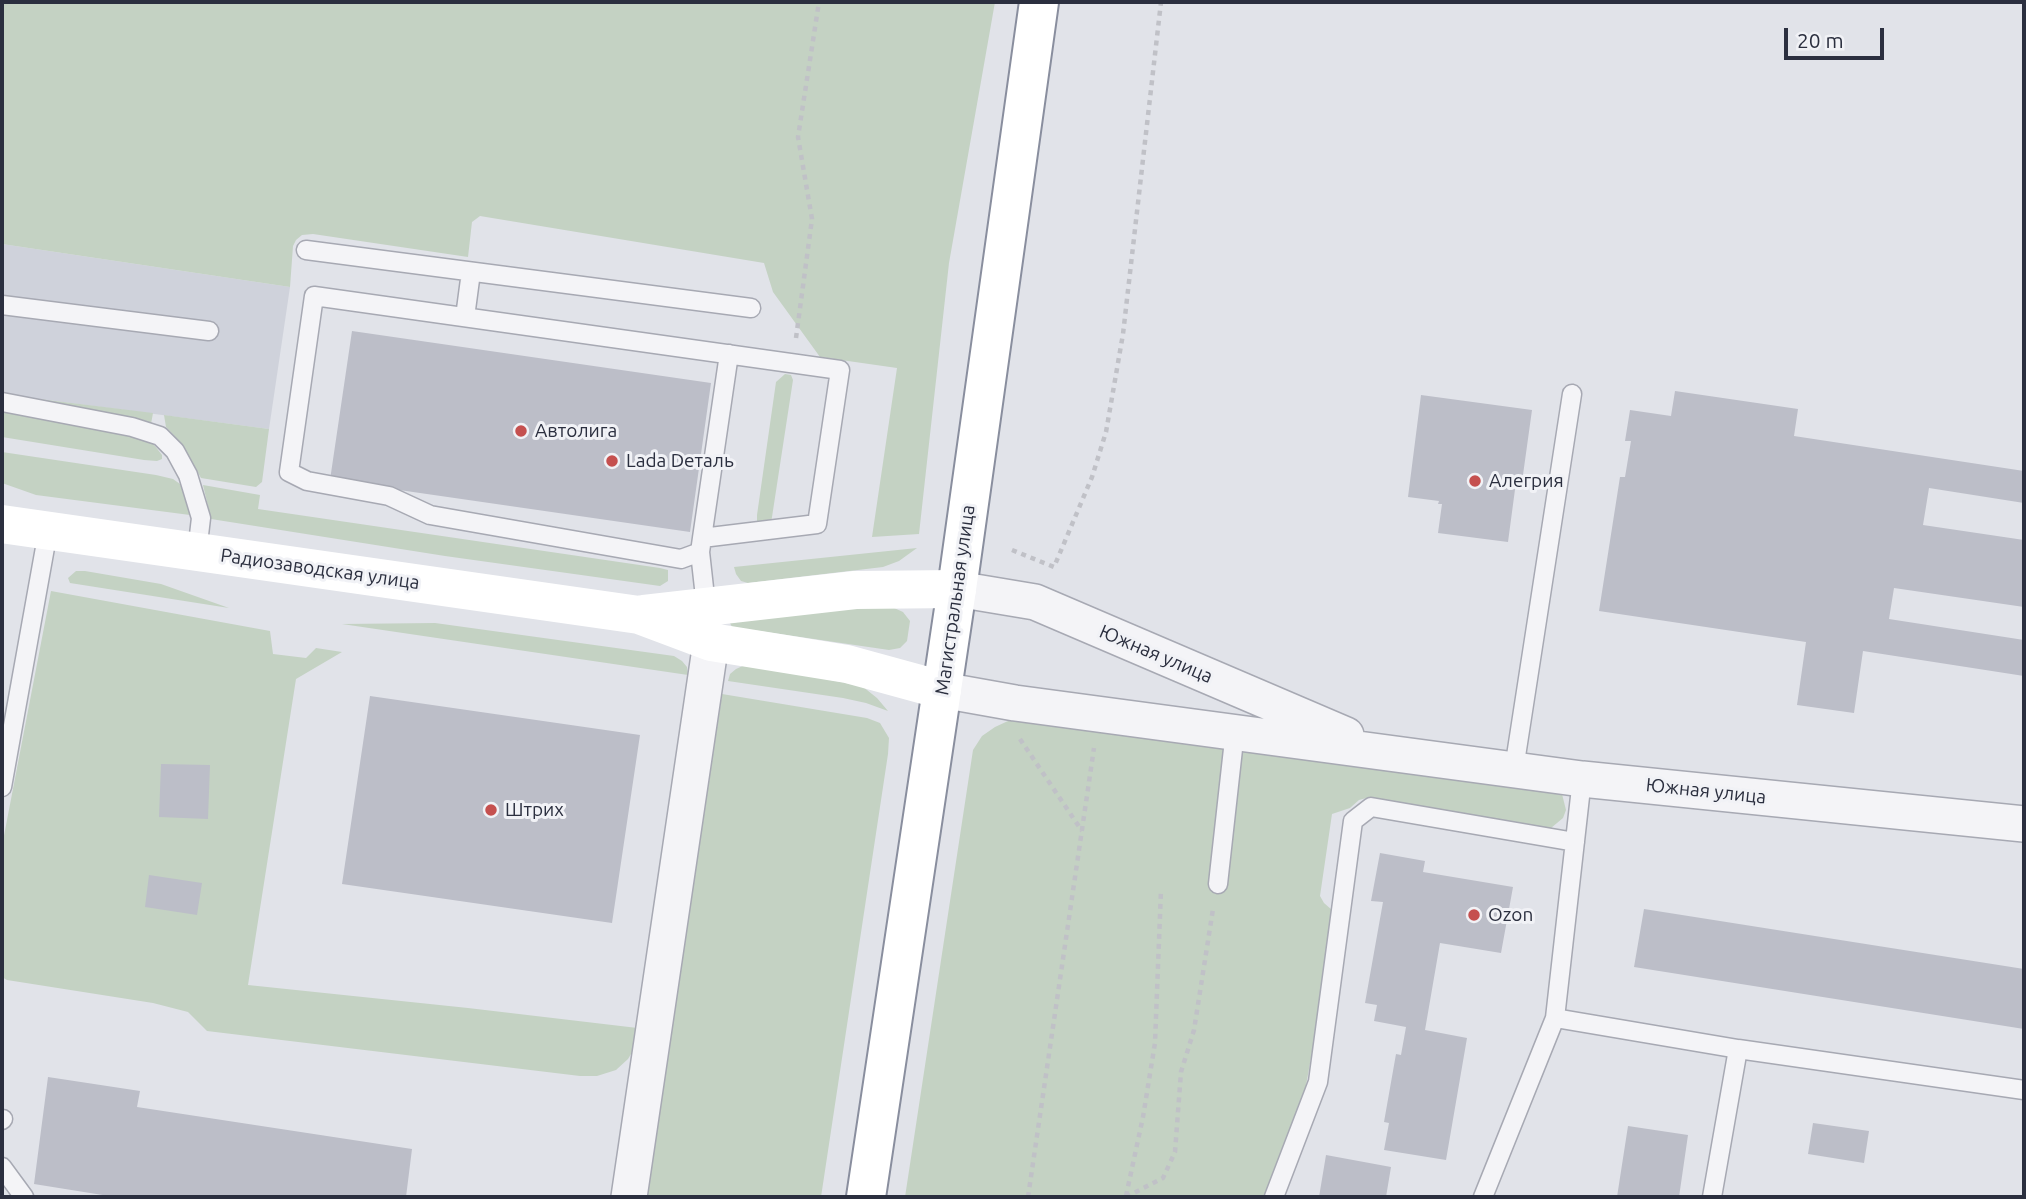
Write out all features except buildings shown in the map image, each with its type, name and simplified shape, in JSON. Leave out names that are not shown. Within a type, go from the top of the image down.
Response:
[{"type":"main road","name":"Магистральная улица","points":[[866,1197],[957,589],[1040,2]]},
{"type":"main road","name":"Радиозаводская улица","points":[[2,524],[709,624],[942,690]]},
{"type":"main road","name":"Радиозаводская улица","points":[[709,624],[855,590],[957,589]]},
{"type":"street","name":"Южная улица","points":[[957,589],[1035,602],[1388,752]]},
{"type":"street","points":[[629,1197],[709,624]]},
{"type":"street","name":"Южная улица","points":[[942,690],[1015,703],[1582,779],[2024,824]]},
{"type":"lane","points":[[306,250],[751,308]]},
{"type":"lane","points":[[465,317],[471,272]]},
{"type":"lane","points":[[314,296],[729,354],[840,370],[817,524],[701,545],[681,559],[430,515],[389,496],[307,481],[289,472],[314,296]]},
{"type":"lane","points":[[2,305],[209,331]]},
{"type":"lane","points":[[709,624],[701,545],[729,354]]},
{"type":"lane","points":[[1514,769],[1572,394]]},
{"type":"lane","points":[[2,402],[132,427],[160,436],[175,452],[188,475],[201,518],[197,552]]},
{"type":"lane","points":[[2,787],[48,531]]},
{"type":"lane","points":[[1218,884],[1235,731]]},
{"type":"lane","points":[[1483,1197],[1555,1018],[1582,779]]},
{"type":"lane","points":[[1274,1197],[1318,1082],[1353,821],[1371,807],[1575,842]]},
{"type":"lane","points":[[1555,1018],[1738,1049],[2024,1090]]},
{"type":"lane","points":[[1712,1197],[1738,1049]]},
{"type":"lane","points":[[2,1167],[24,1197]]},
{"type":"path","points":[[792,363],[812,219],[799,137],[818,2]]},
{"type":"path","points":[[1012,550],[1054,567],[1092,477],[1106,432],[1123,334],[1161,2]]},
{"type":"path","points":[[1015,732],[1082,831]]},
{"type":"path","points":[[1028,1197],[1095,746]]},
{"type":"path","points":[[1126,1197],[1163,1178],[1175,1152],[1181,1072],[1194,1030],[1218,884]]},
{"type":"path","points":[[1126,1197],[1155,1043],[1161,890]]},
{"type":"shaded area","points":[[2,244],[290,287],[269,429],[2,394]]},
{"type":"green space","points":[[2,2],[995,2],[949,263],[919,534],[872,537],[897,368],[820,357],[773,292],[764,263],[480,216],[472,222],[468,257],[313,234],[302,235],[293,246],[290,287],[2,244]]},
{"type":"green space","points":[[785,374],[791,375],[793,380],[772,517],[771,522],[761,524],[757,521],[757,515],[776,382]]},
{"type":"green space","points":[[15,396],[153,413],[151,424]]},
{"type":"green space","points":[[2,410],[147,439],[162,455],[162,459],[144,460],[2,437]]},
{"type":"green space","points":[[164,415],[269,429],[262,482],[256,487],[201,478],[181,443],[166,427]]},
{"type":"green space","points":[[2,452],[173,479],[180,484],[190,515],[36,495],[2,483]]},
{"type":"green space","points":[[203,485],[260,495],[258,509],[660,568],[668,570],[668,581],[660,586],[211,519]]},
{"type":"green space","points":[[917,548],[899,561],[883,567],[748,583],[741,581],[734,567]]},
{"type":"green space","points":[[76,571],[161,584],[229,608],[70,583],[68,578]]},
{"type":"green space","points":[[51,591],[270,631],[273,654],[306,658],[316,648],[342,652],[296,679],[248,985],[646,1029],[628,1059],[616,1070],[597,1076],[580,1076],[207,1031],[188,1012],[153,1003],[7,980],[2,977],[2,846]]},
{"type":"green space","points":[[846,607],[892,607],[903,612],[910,621],[907,641],[900,648],[889,650],[732,627],[730,623]]},
{"type":"green space","points":[[435,623],[674,656],[687,667],[688,675],[342,624]]},
{"type":"green space","points":[[747,664],[862,686],[888,711],[843,698],[728,681],[730,674]]},
{"type":"green space","points":[[722,694],[867,718],[880,723],[889,738],[821,1197],[647,1197]]},
{"type":"green space","points":[[1025,718],[1562,794],[1566,810],[1563,818],[1551,828],[1370,797],[1332,814],[1320,896],[1335,918],[1321,1002],[1305,1091],[1264,1197],[905,1197],[973,750],[982,736],[995,727]]},
{"type":"place","name":"Автолига","points":[[521,431]]},
{"type":"place","name":"Lada Dеталь","points":[[612,461]]},
{"type":"place","name":"Алегрия","points":[[1475,481]]},
{"type":"place","name":"Штрих","points":[[491,810]]},
{"type":"place","name":"Ozon","points":[[1474,915]]}]
